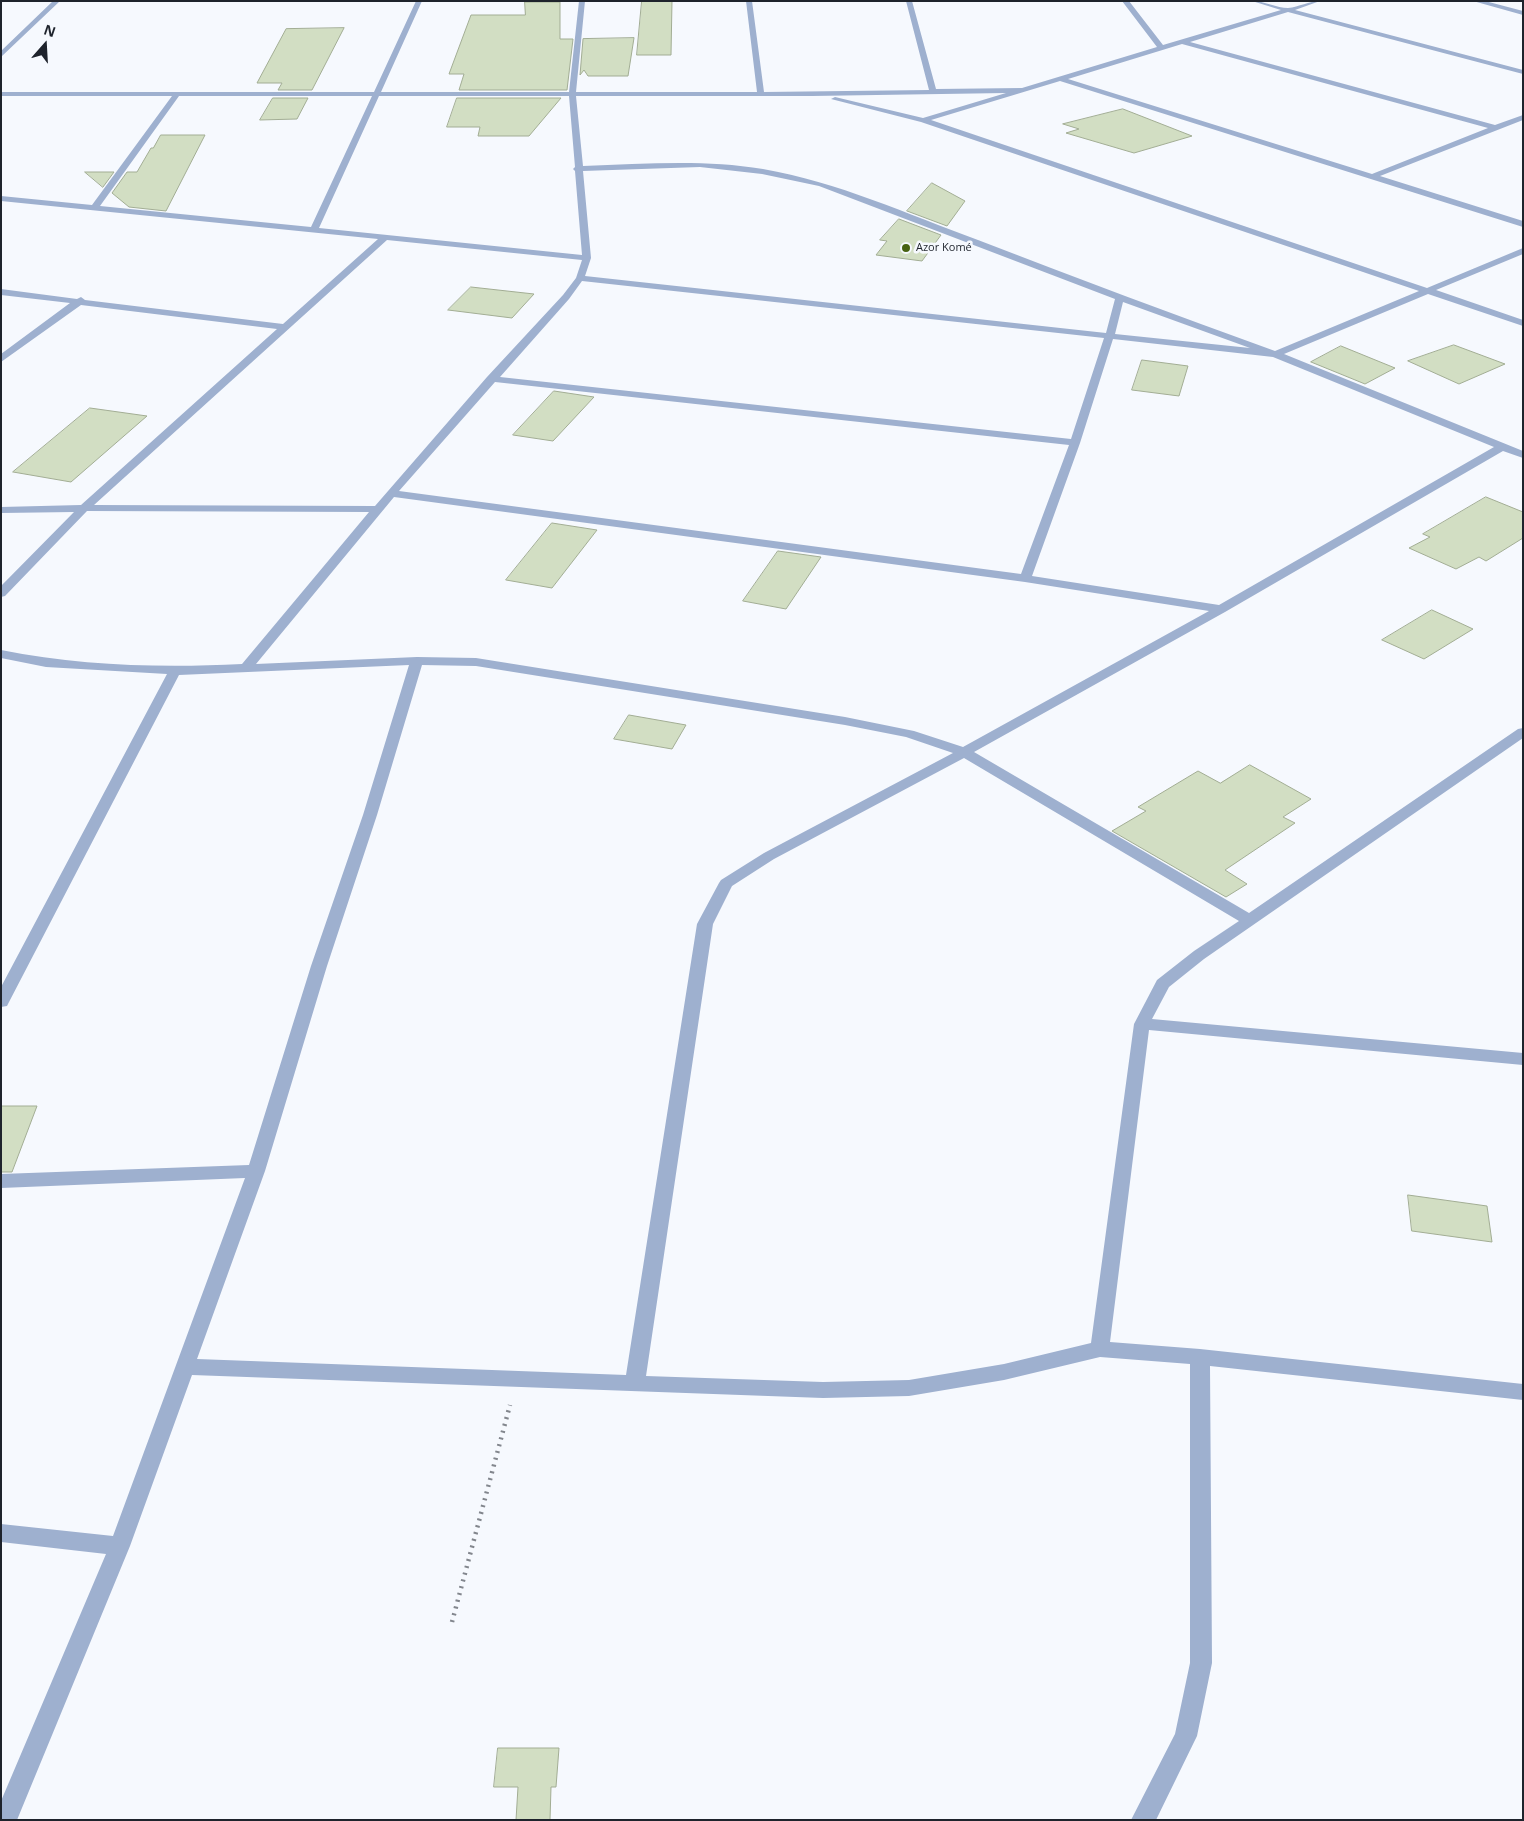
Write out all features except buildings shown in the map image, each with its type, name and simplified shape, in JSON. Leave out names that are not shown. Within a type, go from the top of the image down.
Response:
[{"type":"street","points":[[1,55],[57,1]]},
{"type":"street","points":[[314,230],[419,1]]},
{"type":"street","points":[[245,669],[391,493],[566,298],[580,278],[587,258],[577,169],[572,94],[582,1]]},
{"type":"street","points":[[749,1],[761,94]]},
{"type":"street","points":[[909,1],[933,92]]},
{"type":"street","points":[[1125,1],[1160,48]]},
{"type":"street","points":[[1254,1],[1523,72]]},
{"type":"street","points":[[923,120],[1317,1]]},
{"type":"street","points":[[1476,1],[1523,13]]},
{"type":"street","points":[[1183,42],[1496,128]]},
{"type":"street","points":[[1062,79],[1523,224]]},
{"type":"street","points":[[1,94],[812,94],[1023,90]]},
{"type":"street","points":[[95,207],[177,94]]},
{"type":"street","points":[[812,94],[923,120],[1523,323]]},
{"type":"street","points":[[1374,176],[1523,117]]},
{"type":"street","points":[[577,169],[699,165],[730,167],[793,176],[822,184],[1120,298],[1275,354],[1523,455]]},
{"type":"street","points":[[1,198],[587,258]]},
{"type":"street","points":[[1,593],[84,508],[384,238]]},
{"type":"street","points":[[580,278],[1275,354],[1523,251]]},
{"type":"street","points":[[1,292],[81,300],[284,327]]},
{"type":"street","points":[[1025,578],[1075,444],[1110,336],[1120,298]]},
{"type":"street","points":[[1,359],[81,300]]},
{"type":"street","points":[[491,380],[1075,444]]},
{"type":"street","points":[[635,1382],[705,924],[726,883],[769,856],[964,752],[1221,609],[1502,447]]},
{"type":"street","points":[[391,493],[1025,578],[1221,609]]},
{"type":"street","points":[[1,510],[84,508],[378,509]]},
{"type":"street","points":[[1,654],[46,663],[175,671],[417,661],[476,662],[846,721],[909,734],[964,752],[1249,920]]},
{"type":"street","points":[[5,1820],[120,1546],[256,1170],[319,966],[370,815],[417,661]]},
{"type":"street","points":[[1,1002],[175,671]]},
{"type":"street","points":[[1100,1349],[1142,1024],[1163,984],[1199,955],[1249,920],[1523,732]]},
{"type":"street","points":[[1142,1024],[1523,1060]]},
{"type":"street","points":[[1,1181],[256,1170]]},
{"type":"street","points":[[185,1368],[635,1382],[823,1390],[909,1388],[1004,1372],[1100,1349],[1200,1357],[1523,1392]]},
{"type":"street","points":[[1143,1820],[1186,1736],[1201,1663],[1200,1357]]},
{"type":"street","points":[[1,1533],[120,1546]]},
{"type":"path","points":[[452,1622],[517,1378]]},
{"type":"place","name":"Azor Komé","points":[[906,248]]}]
